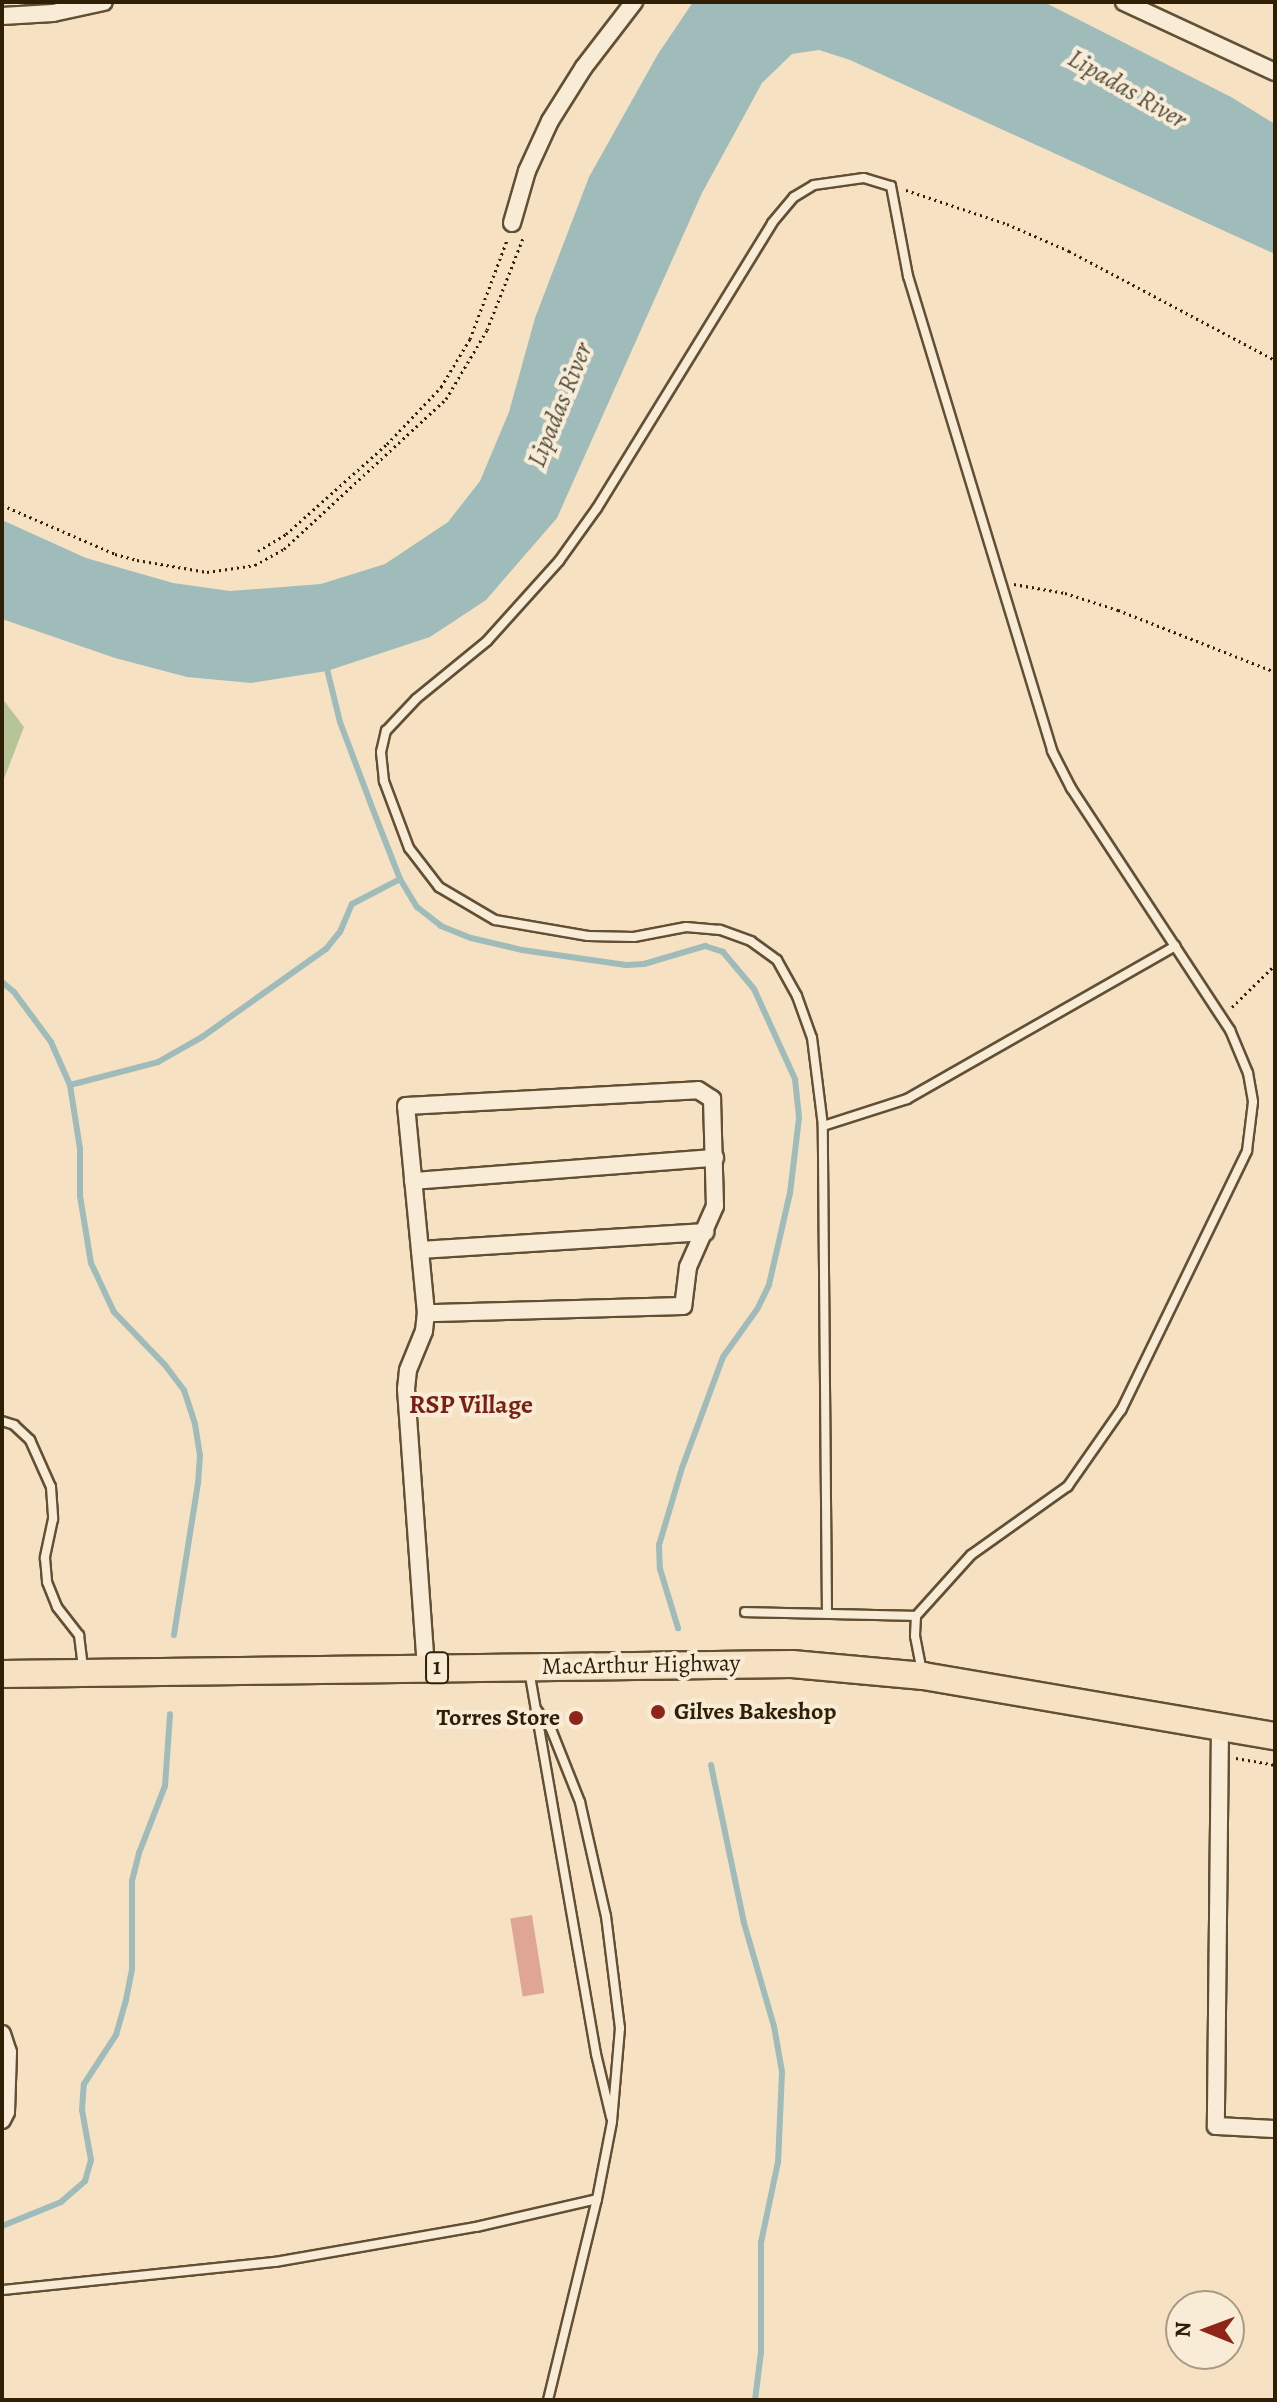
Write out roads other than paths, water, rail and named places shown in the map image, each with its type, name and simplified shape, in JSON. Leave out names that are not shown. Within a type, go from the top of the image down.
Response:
[{"type":"highway","name":"MacArthur Highway","points":[[2,1674],[792,1664],[923,1676],[1275,1736]]},
{"type":"street","points":[[2,16],[53,13],[104,2]]},
{"type":"street","points":[[518,228],[527,171],[550,121],[584,67],[634,2]]},
{"type":"street","points":[[1124,2],[1275,72]]},
{"type":"street","points":[[426,1313],[683,1306],[688,1267],[715,1206],[715,1109],[708,1094],[698,1090],[406,1106],[426,1313],[424,1331],[408,1370],[406,1389],[426,1668]]},
{"type":"street","points":[[413,1181],[715,1158]]},
{"type":"street","points":[[420,1250],[705,1232]]},
{"type":"street","points":[[1220,1727],[1217,1754],[1216,2126],[1275,2129]]},
{"type":"street","points":[[2,2034],[8,2052],[6,2112],[2,2120]]},
{"type":"lane","points":[[827,1614],[823,1126],[812,1038],[797,996],[777,960],[751,941],[720,930],[686,927],[634,937],[588,936],[495,920],[439,887],[409,848],[384,781],[381,752],[386,731],[416,699],[487,641],[559,561],[597,508],[772,223],[794,197],[814,185],[841,178],[864,178],[891,186],[908,276],[1052,751],[1071,788],[1222,1017],[1248,1073],[1253,1125],[1247,1151],[1121,1410],[1068,1486],[971,1555],[916,1616],[915,1636],[923,1676]]},
{"type":"lane","points":[[823,1126],[878,1110],[928,1089],[1175,946]]},
{"type":"lane","points":[[2,1421],[30,1440],[51,1487],[53,1519],[45,1558],[47,1582],[57,1607],[79,1635],[83,1673]]},
{"type":"lane","points":[[745,1612],[916,1616]]},
{"type":"lane","points":[[529,1667],[596,2054],[612,2122]]},
{"type":"lane","points":[[536,1709],[551,1729],[573,1782],[606,1916],[620,2028],[612,2122],[597,2199],[548,2400]]},
{"type":"lane","points":[[2,2290],[305,2258],[476,2227],[597,2199]]},
{"type":"water","name":"Lipadas River","points":[[693,2],[1044,2],[1231,97],[1275,124],[1275,254],[850,60],[819,50],[792,54],[762,83],[702,193],[557,518],[486,600],[430,637],[327,671],[251,683],[187,677],[115,658],[2,619],[2,520],[86,558],[173,583],[230,591],[321,584],[385,564],[448,522],[480,481],[509,412],[535,318],[589,177],[658,54]]},
{"type":"waterway","points":[[326,665],[340,722],[370,802],[400,879],[417,907],[441,926],[471,938],[522,950],[626,965],[644,964],[705,946],[723,952],[754,989],[795,1079],[799,1118],[790,1193],[769,1285],[758,1308],[723,1357],[682,1468],[659,1545],[660,1569],[678,1628]]},
{"type":"waterway","points":[[70,1085],[158,1062],[202,1037],[326,949],[340,932],[352,904],[400,879]]},
{"type":"waterway","points":[[2,982],[14,992],[51,1042],[70,1085],[80,1149],[80,1196],[91,1263],[114,1312],[165,1365],[184,1390],[195,1424],[200,1455],[198,1483],[174,1635]]},
{"type":"waterway","points":[[2,2226],[61,2202],[85,2181],[91,2160],[82,2110],[84,2084],[116,2035],[126,2000],[132,1969],[132,1881],[139,1853],[165,1786],[170,1714]]},
{"type":"waterway","points":[[711,1765],[744,1923],[774,2026],[782,2072],[778,2162],[761,2243],[761,2352],[755,2400]]},
{"type":"place","name":"Gilves Bakeshop","points":[[658,1712]]},
{"type":"place","name":"Torres Store","points":[[576,1718]]},
{"type":"district","name":"RSP Village","points":[[471,1405]]}]
